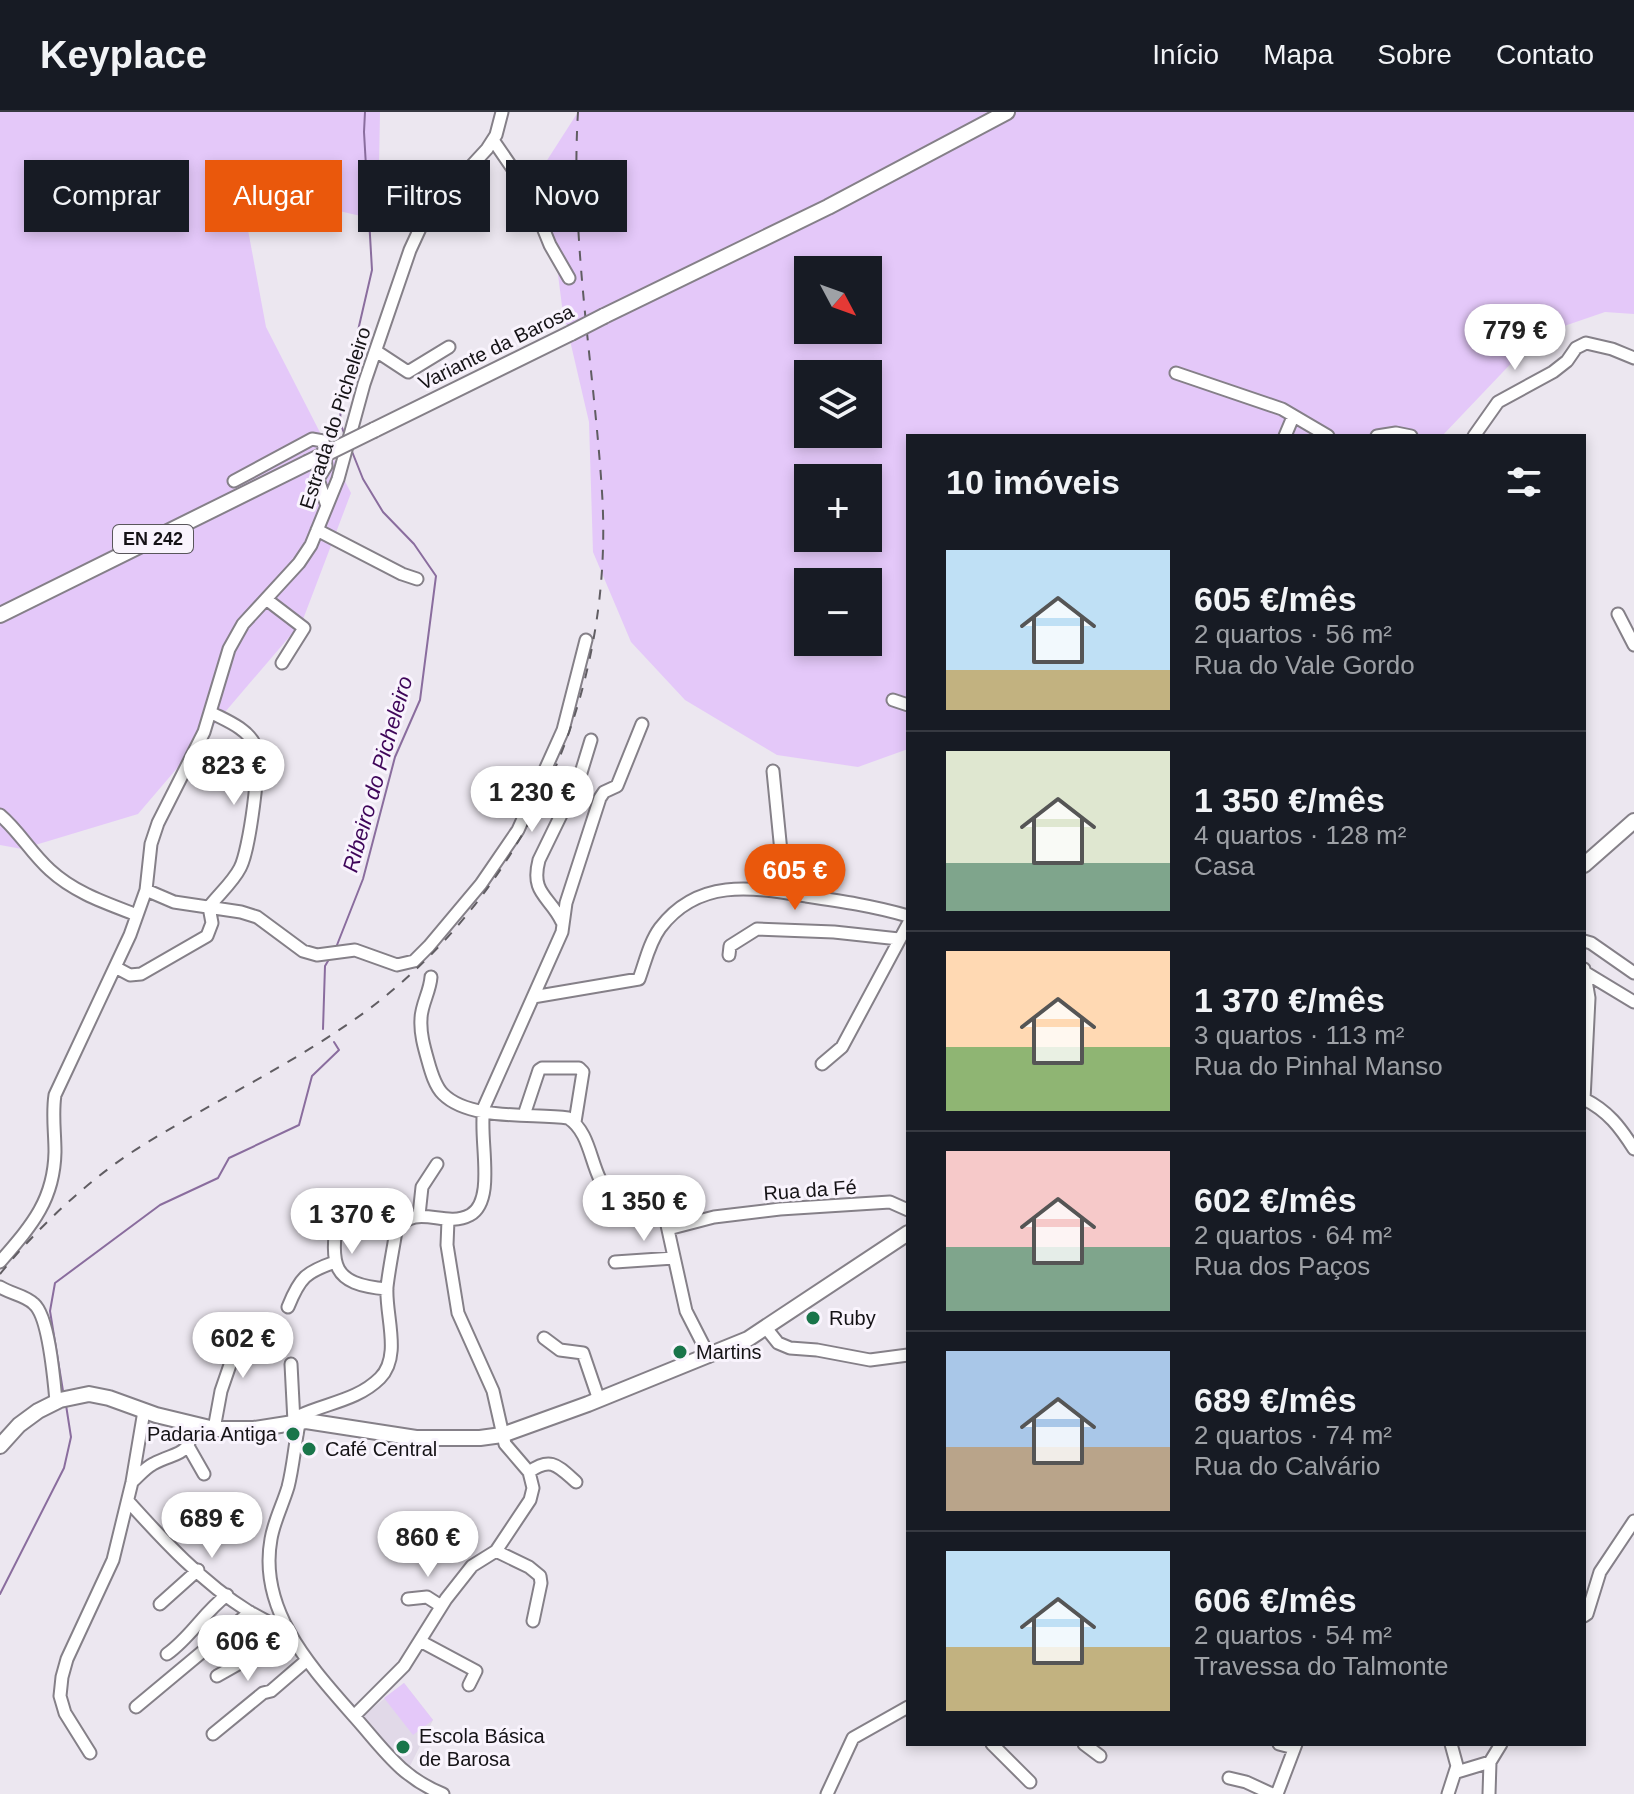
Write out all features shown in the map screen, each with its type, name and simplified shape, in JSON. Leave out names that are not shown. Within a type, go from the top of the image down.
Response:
[{"type":"main road","name":"Variante da Barosa","points":[[0,615],[828,207],[1007,112]]},
{"type":"main road","points":[[1586,863],[1634,821]]},
{"type":"main road","points":[[0,1446],[22,1421],[62,1399],[89,1394],[214,1429],[254,1429],[297,1422],[416,1438],[502,1435],[709,1356],[766,1328],[906,1234]]},
{"type":"street","name":"Estrada do Picheleiro","points":[[0,1262],[40,1213],[48,1196],[55,1149],[52,1110],[55,1095],[137,915],[146,890],[151,844],[158,823],[186,771],[210,712],[229,649],[238,631],[299,563],[317,530],[338,479],[410,250],[422,224],[493,140],[502,112]]},
{"type":"street","points":[[493,140],[528,191],[546,237],[569,278]]},
{"type":"street","points":[[1475,434],[1498,402],[1553,372],[1567,361],[1576,348],[1586,343],[1634,358]]},
{"type":"street","points":[[376,351],[408,372],[449,347]]},
{"type":"street","points":[[1176,373],[1282,409],[1324,434]]},
{"type":"street","points":[[1286,434],[1293,417]]},
{"type":"street","points":[[234,481],[312,439],[323,441],[326,466],[318,479],[327,506]]},
{"type":"street","points":[[317,530],[417,579]]},
{"type":"street","points":[[266,599],[304,628],[282,663]]},
{"type":"street","points":[[1618,614],[1634,645]]},
{"type":"street","points":[[146,890],[174,902],[257,917],[303,951],[317,955],[355,950],[397,965],[414,961],[481,884],[518,830],[563,730],[586,640]]},
{"type":"street","points":[[893,700],[906,704]]},
{"type":"street","points":[[115,967],[130,975],[141,974],[207,936],[212,923],[209,907],[241,868],[252,822],[251,805],[258,757],[251,739],[238,727],[210,712]]},
{"type":"street","points":[[297,1422],[301,1415],[337,1404],[373,1384],[387,1369],[391,1347],[387,1289],[396,1231],[406,1219],[419,1215],[448,1220],[472,1214],[484,1199],[483,1112],[562,932],[572,881],[600,798],[604,792],[617,786],[642,724]]},
{"type":"street","points":[[562,922],[559,914],[545,900],[535,873],[580,776],[591,740]]},
{"type":"street","points":[[773,771],[785,892]]},
{"type":"street","points":[[0,815],[48,868],[70,886],[137,915]]},
{"type":"street","points":[[533,997],[639,979],[660,928],[685,903],[718,889],[759,888],[880,908],[906,915]]},
{"type":"street","points":[[822,1064],[842,1047],[906,927]]},
{"type":"street","points":[[729,955],[730,946],[757,929],[834,932],[899,939]]},
{"type":"street","points":[[1586,942],[1634,973]]},
{"type":"street","points":[[1586,972],[1634,1002]]},
{"type":"street","points":[[431,977],[421,1014],[423,1043],[437,1087],[451,1101],[483,1112],[568,1118],[575,1122],[585,1138],[604,1187],[615,1197],[663,1207],[686,1311],[709,1356]]},
{"type":"street","points":[[1586,978],[1589,998],[1586,1059]]},
{"type":"street","points":[[524,1115],[542,1068],[579,1068],[583,1072],[575,1122]]},
{"type":"street","points":[[1586,1101],[1602,1108],[1634,1149]]},
{"type":"street","points":[[419,1215],[422,1187],[437,1164]]},
{"type":"street","name":"Rua da Fé","points":[[668,1229],[714,1217],[780,1209],[890,1202],[906,1209]]},
{"type":"street","points":[[337,1213],[333,1257],[344,1276],[359,1285],[387,1289]]},
{"type":"street","points":[[354,1716],[387,1685],[472,1566],[496,1551],[530,1500],[533,1488],[529,1472],[505,1444],[493,1391],[458,1313],[447,1245],[448,1220]]},
{"type":"street","points":[[615,1262],[674,1258]]},
{"type":"street","points":[[288,1307],[306,1273],[335,1262]]},
{"type":"street","points":[[0,1287],[31,1301],[37,1307],[62,1399]]},
{"type":"street","points":[[214,1429],[221,1391],[232,1359],[234,1327]]},
{"type":"street","points":[[766,1328],[778,1343],[790,1348],[870,1360],[906,1355]]},
{"type":"street","points":[[544,1338],[560,1350],[583,1353],[599,1400]]},
{"type":"street","points":[[291,1364],[297,1422],[290,1478],[272,1536],[269,1558],[274,1590],[287,1632],[401,1771],[443,1794]]},
{"type":"street","points":[[90,1753],[65,1713],[60,1696],[62,1677],[67,1659],[109,1569],[128,1501],[144,1411]]},
{"type":"street","points":[[132,1482],[153,1463],[173,1456],[188,1446],[194,1425]]},
{"type":"street","points":[[188,1446],[204,1474]]},
{"type":"street","points":[[529,1472],[542,1462],[548,1462],[576,1482]]},
{"type":"street","points":[[128,1501],[227,1595],[287,1632]]},
{"type":"street","points":[[1586,1615],[1600,1572],[1634,1521]]},
{"type":"street","points":[[496,1551],[540,1576],[533,1621]]},
{"type":"street","points":[[160,1604],[198,1570]]},
{"type":"street","points":[[167,1654],[185,1641],[210,1609],[227,1595]]},
{"type":"street","points":[[408,1599],[427,1597],[441,1606]]},
{"type":"street","points":[[136,1707],[250,1612]]},
{"type":"street","points":[[217,1676],[240,1663],[249,1662],[287,1632]]},
{"type":"street","points":[[420,1641],[476,1671],[469,1685]]},
{"type":"street","points":[[213,1734],[307,1660]]},
{"type":"street","points":[[827,1794],[853,1738],[906,1708]]},
{"type":"street","points":[[994,1746],[1030,1782]]},
{"type":"street","points":[[1087,1746],[1100,1756]]},
{"type":"street","points":[[1229,1778],[1274,1794],[1295,1746]]},
{"type":"street","points":[[1448,1794],[1457,1772],[1452,1746]]},
{"type":"street","points":[[1489,1794],[1490,1762],[1500,1746]]},
{"type":"street","points":[[1457,1772],[1490,1762]]},
{"type":"shaded area","points":[[0,112],[380,112],[379,160],[358,160],[358,215],[342,212],[342,160],[205,160],[205,232],[248,232],[266,327],[351,493],[302,622],[138,814],[22,849],[0,845]]},
{"type":"shaded area","points":[[578,112],[1634,112],[1634,314],[1605,312],[1538,335],[1444,434],[906,434],[906,750],[858,767],[777,755],[685,700],[631,642],[593,552],[589,422],[562,306],[553,232],[627,232],[627,160],[547,160]]},
{"type":"shaded area","name":"Escola Básica de Barosa","points":[[404,1683],[433,1720],[407,1772],[364,1722],[364,1715]]},
{"type":"shaded area","points":[[404,1683],[433,1720],[413,1735],[384,1698]]},
{"type":"waterway","name":"Ribeiro do Picheleiro","points":[[345,436],[340,422],[341,404],[372,270],[365,112]]},
{"type":"waterway","name":"Ribeiro do Picheleiro","points":[[337,945],[363,879],[395,757],[420,700],[436,576],[414,544],[383,512],[363,479],[351,449]]},
{"type":"waterway","points":[[323,1029],[325,966],[328,961]]},
{"type":"waterway","name":"Ribeiro do Picheleiro","points":[[63,1391],[50,1311],[55,1283],[160,1205],[218,1178],[229,1158],[299,1125],[312,1076],[339,1050],[334,1042]]},
{"type":"waterway","name":"Ribeiro do Picheleiro","points":[[0,1594],[64,1468],[71,1437],[66,1405]]},
{"type":"railway","points":[[0,1274],[48,1221],[104,1172],[171,1128],[338,1031],[422,963],[472,908],[515,847],[549,782],[575,713],[593,641],[602,567],[602,492],[577,207],[578,112]]},
{"type":"place","name":"Ruby","points":[[813,1318]]},
{"type":"place","name":"Martins","points":[[680,1352]]},
{"type":"place","name":"Padaria Antiga","points":[[293,1434]]},
{"type":"place","name":"Café Central","points":[[309,1449]]},
{"type":"place","name":"Escola Básica de Barosa","points":[[403,1747]]}]
